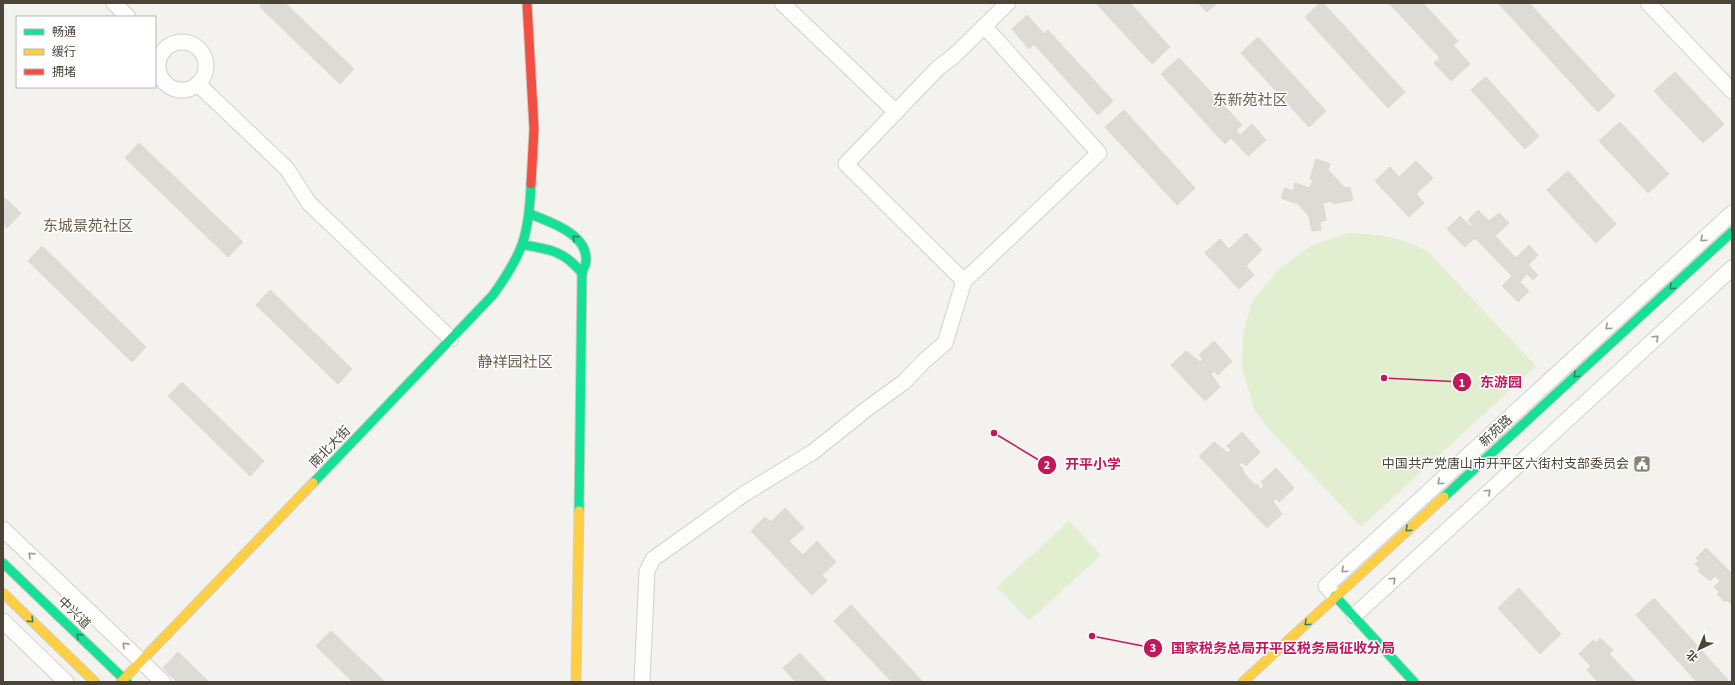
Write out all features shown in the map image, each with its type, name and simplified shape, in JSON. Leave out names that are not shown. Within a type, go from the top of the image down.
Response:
[{"type":"street","points":[[114,3],[127,16]]},
{"type":"street","name":"南北大街","points":[[124,681],[141,661],[493,295],[512,269],[523,245],[530,214],[534,129],[527,3]]},
{"type":"street","points":[[782,3],[896,112]]},
{"type":"street","points":[[964,281],[846,164],[938,68],[955,55],[1008,3]]},
{"type":"street","points":[[1648,3],[1732,92]]},
{"type":"street","points":[[642,682],[647,571],[653,559],[744,494],[813,452],[868,408],[904,382],[924,361],[945,343],[964,281],[1099,153],[984,26]]},
{"type":"street","points":[[177,42],[193,45],[199,49],[206,63],[203,78],[198,84],[191,88],[176,89],[163,81],[159,74],[158,66],[159,47],[177,42]]},
{"type":"street","points":[[198,84],[287,170],[309,203],[451,339]]},
{"type":"street","points":[[1414,682],[1326,586],[1732,213]]},
{"type":"street","points":[[530,214],[575,236],[582,246],[586,260],[582,272],[576,682]]},
{"type":"street","name":"新苑路","points":[[1243,682],[1344,606],[1732,232]]},
{"type":"street","points":[[523,245],[561,252],[568,257],[582,272]]},
{"type":"street","points":[[1344,606],[1732,268]]},
{"type":"street","points":[[3,528],[163,682]]},
{"type":"street","name":"中兴道","points":[[3,563],[124,681]]},
{"type":"street","points":[[3,593],[95,682]]},
{"type":"street","points":[[3,621],[66,682]]},
{"type":"green space","points":[[1348,233],[1398,239],[1427,251],[1536,366],[1361,527],[1269,429],[1255,411],[1242,368],[1243,334],[1252,302],[1277,271],[1310,246]]},
{"type":"green space","points":[[1069,521],[1101,555],[1029,621],[997,587]]},
{"type":"building","points":[[263,3],[285,3],[354,69],[340,84],[260,7]]},
{"type":"building","points":[[1096,3],[1130,3],[1170,47],[1152,64]]},
{"type":"building","points":[[1198,3],[1217,3],[1207,12]]},
{"type":"building","points":[[1320,3],[1323,3],[1405,92],[1388,108],[1305,17]]},
{"type":"building","points":[[1389,3],[1423,3],[1458,41],[1453,45],[1470,64],[1451,81],[1434,63],[1440,58]]},
{"type":"building","points":[[1498,3],[1529,3],[1615,96],[1598,112]]},
{"type":"building","points":[[1027,15],[1044,34],[1048,30],[1113,101],[1098,115],[1034,44],[1029,49],[1012,29]]},
{"type":"building","points":[[1258,37],[1326,111],[1309,127],[1241,53]]},
{"type":"building","points":[[1179,58],[1242,125],[1236,130],[1240,135],[1252,124],[1266,140],[1248,156],[1231,138],[1225,144],[1161,74]]},
{"type":"building","points":[[1675,72],[1724,124],[1703,143],[1654,91]]},
{"type":"building","points":[[1486,77],[1539,136],[1525,149],[1471,90]]},
{"type":"building","points":[[1124,110],[1195,188],[1177,205],[1105,127]]},
{"type":"building","points":[[1620,122],[1669,174],[1648,193],[1599,141]]},
{"type":"building","points":[[139,143],[243,242],[228,257],[125,158]]},
{"type":"building","points":[[1316,159],[1330,164],[1328,170],[1345,188],[1350,187],[1353,200],[1333,204],[1332,201],[1323,203],[1326,220],[1320,222],[1321,230],[1312,231],[1309,216],[1298,204],[1281,198],[1285,188],[1293,191],[1295,183],[1310,188],[1313,180],[1310,179]]},
{"type":"building","points":[[1416,161],[1433,178],[1416,194],[1424,203],[1409,217],[1375,181],[1390,167],[1399,177]]},
{"type":"building","points":[[1568,171],[1616,224],[1596,243],[1547,190]]},
{"type":"building","points":[[3,196],[21,213],[7,228],[3,224]]},
{"type":"building","points":[[1478,210],[1489,221],[1499,213],[1509,223],[1495,236],[1516,258],[1529,245],[1538,255],[1528,265],[1538,275],[1533,280],[1527,274],[1520,282],[1529,291],[1518,302],[1502,286],[1512,276],[1475,238],[1465,247],[1447,229],[1460,216],[1471,227],[1472,225],[1468,220]]},
{"type":"building","points":[[1246,233],[1262,250],[1246,266],[1254,275],[1239,289],[1205,253],[1220,239],[1229,249]]},
{"type":"building","points":[[42,246],[146,347],[132,362],[28,261]]},
{"type":"building","points":[[270,290],[352,369],[338,384],[256,305]]},
{"type":"building","points":[[1214,341],[1232,361],[1218,375],[1214,371],[1211,374],[1220,387],[1205,401],[1171,365],[1186,351],[1200,362],[1203,359],[1199,355]]},
{"type":"building","points":[[182,382],[264,461],[250,476],[168,396]]},
{"type":"building","points":[[1242,432],[1260,452],[1246,466],[1242,462],[1239,465],[1254,484],[1258,485],[1261,489],[1264,486],[1261,482],[1276,468],[1294,488],[1279,502],[1276,498],[1273,501],[1282,514],[1267,528],[1199,456],[1214,442],[1228,453],[1231,450],[1227,446]]},
{"type":"building","points":[[785,508],[804,528],[789,541],[803,555],[817,541],[836,562],[822,575],[827,581],[812,595],[751,531],[765,517],[771,522]]},
{"type":"building","points":[[1706,548],[1732,574],[1732,605],[1727,600],[1725,602],[1717,594],[1720,592],[1714,587],[1720,581],[1715,576],[1710,581],[1698,571],[1700,569],[1695,564],[1699,561],[1696,558]]},
{"type":"building","points":[[1519,588],[1561,634],[1540,654],[1498,608]]},
{"type":"building","points":[[1654,598],[1730,682],[1697,682],[1636,615]]},
{"type":"building","points":[[851,605],[923,682],[892,682],[834,621]]},
{"type":"building","points":[[331,631],[385,682],[353,682],[316,646]]},
{"type":"building","points":[[1600,638],[1613,650],[1609,654],[1636,682],[1598,682],[1587,670],[1591,666],[1579,654],[1593,640],[1596,643]]},
{"type":"building","points":[[178,652],[209,682],[177,682],[163,668]]},
{"type":"building","points":[[800,653],[827,682],[796,682],[783,668]]},
{"type":"traffic: fast","points":[[313,483],[493,295],[518,255],[526,231],[531,184]]},
{"type":"traffic: fast","points":[[530,214],[566,230],[581,243],[585,252],[586,262],[582,273],[579,511]]},
{"type":"traffic: fast","points":[[1444,497],[1732,232]]},
{"type":"traffic: fast","points":[[523,245],[556,252],[569,260],[582,273]]},
{"type":"traffic: fast","points":[[3,563],[127,682]]},
{"type":"traffic: fast","points":[[1335,596],[1414,682]]},
{"type":"traffic: slow","points":[[121,682],[313,483]]},
{"type":"traffic: slow","points":[[1243,682],[1444,497]]},
{"type":"traffic: slow","points":[[576,682],[579,511]]},
{"type":"traffic: slow","points":[[3,593],[95,682]]},
{"type":"traffic: jam","points":[[527,3],[534,129],[531,184]]},
{"type":"place","name":"东游园","points":[[1384,378]]},
{"type":"place","name":"开平小学","points":[[994,433]]},
{"type":"place","name":"中国共产党唐山市开平区六街村支部委员会","points":[[1642,464]]},
{"type":"place","name":"国家税务总局开平区税务局征收分局","points":[[1092,636]]},
{"type":"district","name":"东新苑社区","points":[[1250,100]]},
{"type":"district","name":"东城景苑社区","points":[[88,226]]},
{"type":"district","name":"静祥园社区","points":[[515,362]]}]
